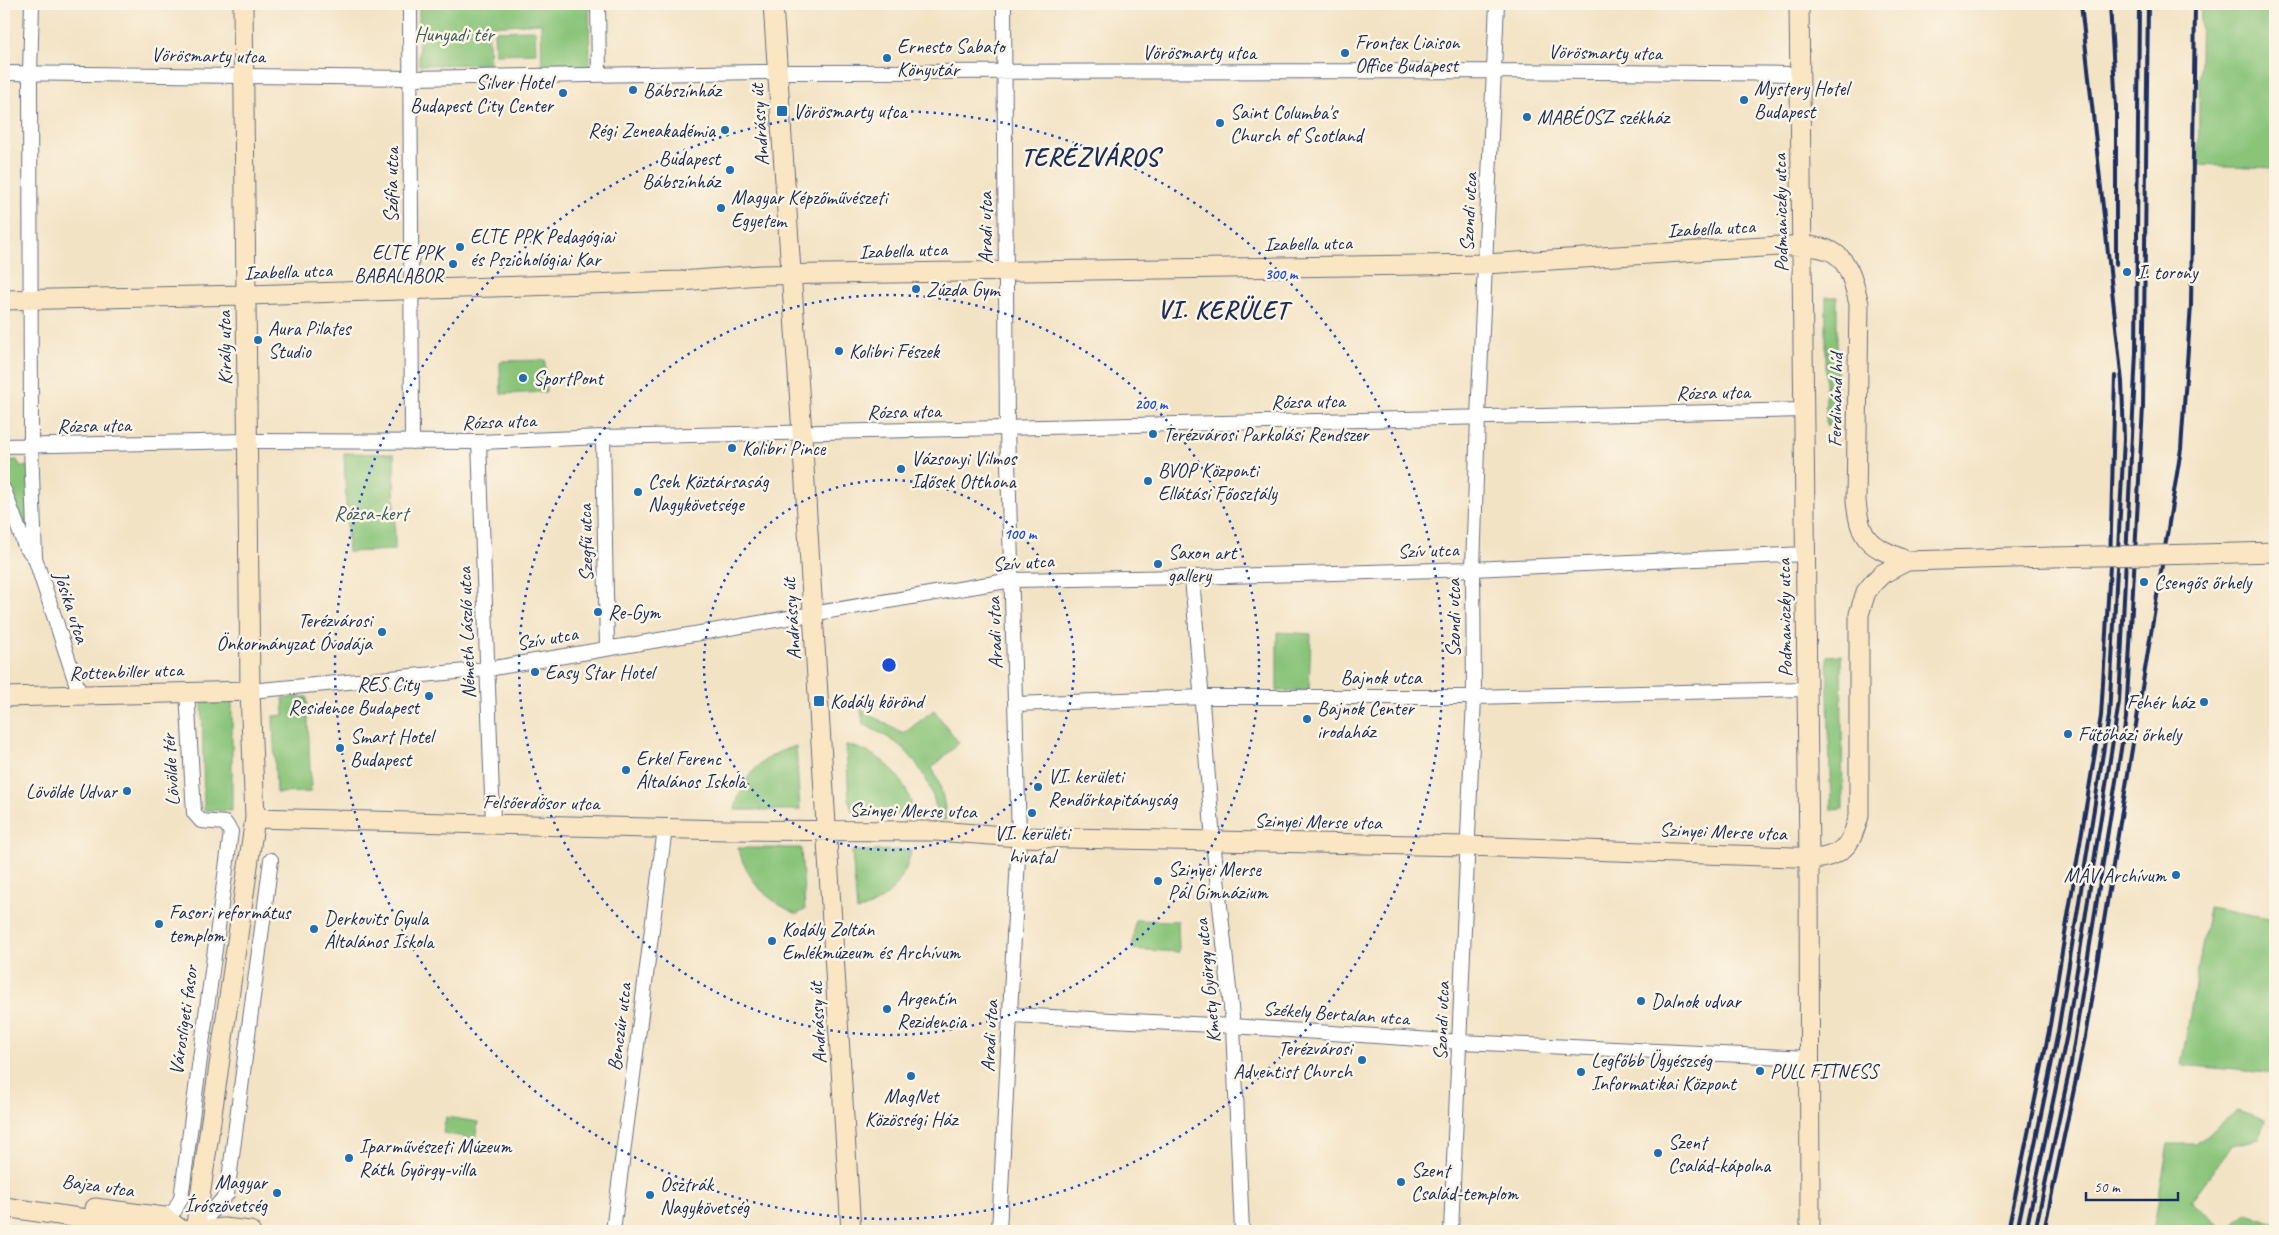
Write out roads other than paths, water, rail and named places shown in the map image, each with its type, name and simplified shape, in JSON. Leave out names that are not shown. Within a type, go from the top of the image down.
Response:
[{"type":"street","name":"Jósika utca","points":[[32,4],[30,73],[30,446],[35,558],[80,695]]},
{"type":"street","name":"Király utca","points":[[243,4],[250,691]]},
{"type":"street","points":[[410,4],[411,78],[600,75],[598,4]]},
{"type":"street","name":"Andrássy út","points":[[773,4],[802,434],[851,1231]]},
{"type":"street","name":"Aradi utca","points":[[999,1231],[1019,837],[1007,428],[1004,4]]},
{"type":"street","name":"Szondi utca","points":[[1451,1231],[1461,1042],[1474,696],[1473,569],[1478,417],[1497,4]]},
{"type":"street","name":"Podmaniczky utca","points":[[1799,4],[1809,857],[1810,1231]]},
{"type":"street","name":"Vörösmarty utca","points":[[600,75],[777,72],[1494,71],[1800,74]]},
{"type":"street","name":"Vörösmarty utca","points":[[4,73],[411,78]]},
{"type":"street","name":"Szófia utca","points":[[411,78],[412,442]]},
{"type":"street","name":"Izabella utca","points":[[4,300],[245,295],[1006,269],[1485,264],[1803,246]]},
{"type":"street","name":"Ferdinánd híd","points":[[1803,246],[1826,248],[1834,251],[1843,261],[1854,285],[1859,304],[1856,501],[1858,523],[1865,539],[1885,552],[1910,560],[2275,552]]},
{"type":"street","name":"Rózsa utca","points":[[4,446],[248,441],[479,442],[604,437],[1804,410]]},
{"type":"street","name":"Szegfű utca","points":[[604,437],[607,648]]},
{"type":"street","name":"Németh László utca","points":[[479,442],[494,823]]},
{"type":"street","name":"Jósika utca","points":[[4,490],[25,546],[35,558]]},
{"type":"street","name":"Szív utca","points":[[250,691],[488,668],[1012,580],[1473,569],[1806,554]]},
{"type":"street","name":"Ferdinánd híd","points":[[1809,857],[1822,858],[1837,854],[1853,836],[1859,816],[1859,614],[1866,592],[1874,582],[1882,574],[1910,560]]},
{"type":"street","name":"Kmety György utca","points":[[1192,577],[1213,841],[1233,1026],[1242,1231]]},
{"type":"street","name":"Bajnok utca","points":[[1016,704],[1202,697],[1474,696],[1807,689]]},
{"type":"street","name":"Rottenbiller utca","points":[[4,697],[187,691],[250,691]]},
{"type":"street","name":"Lövölde tér","points":[[187,691],[194,813],[201,821],[225,823]]},
{"type":"street","points":[[191,1231],[243,903],[254,818],[250,691]]},
{"type":"street","name":"Felsőerdősor utca","points":[[254,818],[826,831]]},
{"type":"street","name":"Városligeti fasor","points":[[164,1217],[175,1210],[181,1198],[231,832],[225,823]]},
{"type":"street","name":"Benczúr utca","points":[[613,1231],[665,828]]},
{"type":"street","name":"Szinyei Merse utca","points":[[826,831],[935,831],[1019,837],[1467,846],[1809,857]]},
{"type":"street","points":[[191,1231],[226,1194],[271,860]]},
{"type":"street","points":[[243,903],[265,906]]},
{"type":"street","name":"Székely Bertalan utca","points":[[1010,1015],[1233,1026],[1461,1042],[1809,1058]]},
{"type":"street","name":"Bajza utca","points":[[4,1196],[164,1217],[191,1231]]},
{"type":"street","name":"Bajza utca","points":[[4,1207],[155,1229],[250,1231]]},
{"type":"railway","points":[[2017,1231],[2058,1032],[2109,716],[2124,439],[2122,382],[2081,4]]},
{"type":"railway","points":[[2110,4],[2116,107],[2116,264]]},
{"type":"railway","points":[[2026,1231],[2067,1034],[2119,702],[2136,353],[2139,4]]},
{"type":"railway","points":[[2035,1231],[2071,1063],[2126,718],[2143,407],[2148,4]]},
{"type":"railway","points":[[2044,1231],[2085,1037],[2181,449],[2191,305],[2195,4]]},
{"type":"railway","points":[[2008,1231],[2049,1031],[2101,716],[2110,566],[2115,376]]},
{"type":"place","name":"Frontex Liaison Office Budapest","points":[[1345,53]]},
{"type":"place","name":"Ernesto Sabato Könyvtár","points":[[887,58]]},
{"type":"place","name":"Bábszínház","points":[[633,90]]},
{"type":"place","name":"Silver Hotel Budapest City Center","points":[[563,93]]},
{"type":"place","name":"Mystery Hotel Budapest","points":[[1744,100]]},
{"type":"place","name":"Vörösmarty utca","points":[[782,111]]},
{"type":"place","name":"MABÉOSZ székház","points":[[1527,117]]},
{"type":"place","name":"Saint Columba's Church of Scotland","points":[[1220,123]]},
{"type":"place","name":"Régi Zeneakadémia","points":[[725,130]]},
{"type":"place","name":"Budapest Bábszínház","points":[[730,170]]},
{"type":"place","name":"Magyar Képzőművészeti Egyetem","points":[[721,208]]},
{"type":"place","name":"ELTE PPK Pedagógiai és Pszichológiai Kar","points":[[460,247]]},
{"type":"place","name":"ELTE PPK BABALABOR","points":[[453,264]]},
{"type":"place","name":"I. torony","points":[[2127,272]]},
{"type":"place","name":"Zúzda Gym","points":[[916,289]]},
{"type":"place","name":"Aura Pilates Studio","points":[[258,340]]},
{"type":"place","name":"Kolibri Fészek","points":[[839,351]]},
{"type":"place","name":"SportPont","points":[[523,378]]},
{"type":"place","name":"Terézvárosi Parkolási Rendszer","points":[[1153,434]]},
{"type":"place","name":"Kolibri Pince","points":[[732,448]]},
{"type":"place","name":"Vázsonyi Vilmos Idősek Otthona","points":[[901,469]]},
{"type":"place","name":"BVOP Központi Ellátási Főosztály","points":[[1148,481]]},
{"type":"place","name":"Cseh Köztársaság Nagykövetsége","points":[[638,492]]},
{"type":"place","name":"Saxon art gallery","points":[[1158,564]]},
{"type":"place","name":"Csengős őrhely","points":[[2144,582]]},
{"type":"place","name":"Re-Gym","points":[[598,612]]},
{"type":"place","name":"Terézvárosi Önkormányzat Óvodája","points":[[382,632]]},
{"type":"place","name":"Easy Star Hotel","points":[[535,672]]},
{"type":"place","name":"RES City Residence Budapest","points":[[429,696]]},
{"type":"place","name":"Kodály körönd","points":[[819,701]]},
{"type":"place","name":"Fehér ház","points":[[2204,702]]},
{"type":"place","name":"Bajnok Center irodaház","points":[[1307,719]]},
{"type":"place","name":"Fűtőházi őrhely","points":[[2068,734]]},
{"type":"place","name":"Smart Hotel Budapest","points":[[340,748]]},
{"type":"place","name":"Erkel Ferenc Általános Iskola","points":[[626,770]]},
{"type":"place","name":"VI. kerületi Rendőrkapitányság","points":[[1038,787]]},
{"type":"place","name":"Lövölde Udvar","points":[[127,791]]},
{"type":"place","name":"VI. kerületi hivatal","points":[[1032,813]]},
{"type":"place","name":"MÁV Archívum","points":[[2176,875]]},
{"type":"place","name":"Szinyei Merse Pál Gimnázium","points":[[1158,881]]},
{"type":"place","name":"Fasori református templom","points":[[159,924]]},
{"type":"place","name":"Derkovits Gyula Általános Iskola","points":[[314,929]]},
{"type":"place","name":"Kodály Zoltán Emlékmúzeum és Archívum","points":[[772,941]]},
{"type":"place","name":"Dalnok udvar","points":[[1641,1001]]},
{"type":"place","name":"Argentín Rezidencia","points":[[887,1009]]},
{"type":"place","name":"Terézvárosi Adventist Church","points":[[1362,1060]]},
{"type":"place","name":"PULL FITNESS","points":[[1760,1071]]},
{"type":"place","name":"Legfőbb Ügyészség Informatikai Központ","points":[[1581,1072]]},
{"type":"place","name":"MagNet Közösségi Ház","points":[[911,1076]]},
{"type":"place","name":"Szent Család-kápolna","points":[[1658,1153]]},
{"type":"place","name":"Iparművészeti Múzeum Ráth György-villa","points":[[349,1158]]},
{"type":"place","name":"Szent Család-templom","points":[[1401,1182]]},
{"type":"place","name":"Magyar Írószövetség","points":[[277,1193]]},
{"type":"place","name":"Osztrák Nagykövetség","points":[[650,1195]]},
{"type":"district","name":"TERÉZVÁROS","points":[[1090,156]]},
{"type":"district","name":"VI. KERÜLET","points":[[1223,309]]},
{"type":"park label","name":"Hunyadi tér","points":[[454,34]]},
{"type":"park label","name":"Rózsa-kert","points":[[371,513]]}]
